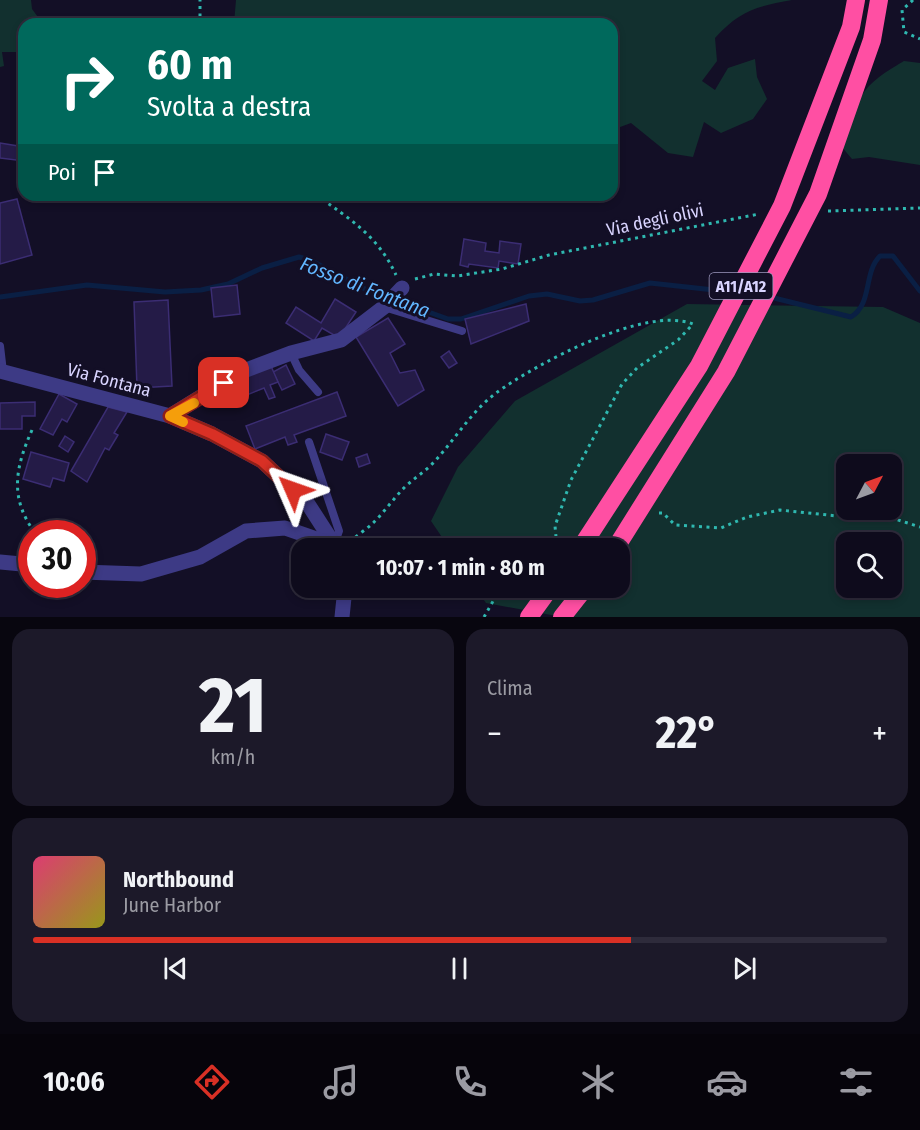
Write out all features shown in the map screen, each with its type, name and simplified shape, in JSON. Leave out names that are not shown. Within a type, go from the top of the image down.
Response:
[{"type":"highway","name":"A11/A12","points":[[578,538],[699,366],[782,206],[850,27],[856,0]]},
{"type":"highway","name":"A11/A12","points":[[622,538],[726,372],[818,194],[872,40],[879,0]]},
{"type":"highway","points":[[529,617],[543,598]]},
{"type":"highway","points":[[562,617],[577,598]]},
{"type":"street","points":[[170,416],[241,372],[291,353],[341,340],[385,306],[400,289]]},
{"type":"street","name":"Via Fontana","points":[[1,371],[170,416],[212,434],[262,461],[308,504],[332,538]]},
{"type":"street","points":[[96,572],[141,574],[200,557],[246,531],[285,528],[312,538]]},
{"type":"street","points":[[0,562],[18,564]]},
{"type":"street","points":[[342,617],[344,598]]},
{"type":"lane","points":[[385,306],[462,331]]},
{"type":"lane","points":[[0,346],[1,371]]},
{"type":"lane","points":[[291,353],[299,370],[318,392]]},
{"type":"lane","points":[[309,442],[339,531],[339,538]]},
{"type":"path","points":[[200,0],[200,18]]},
{"type":"path","points":[[913,0],[902,10],[904,32],[920,39]]},
{"type":"path","points":[[324,201],[371,236],[388,259],[400,289]]},
{"type":"path","points":[[822,211],[920,208]]},
{"type":"path","name":"Via degli olivi","points":[[400,289],[407,281],[434,274],[457,276],[502,269],[549,255],[768,213]]},
{"type":"path","points":[[354,538],[374,523],[402,489],[434,461],[464,423],[496,394],[576,347],[605,334],[680,319],[693,324],[678,340],[637,368],[622,384],[571,480],[555,526],[556,538]]},
{"type":"path","points":[[25,520],[16,491],[21,456],[32,430]]},
{"type":"path","points":[[652,514],[663,513],[675,525],[721,528],[747,517],[780,510],[889,517],[920,526]]},
{"type":"path","points":[[484,617],[495,598]]},
{"type":"green space","points":[[0,0],[31,0],[32,9],[39,18],[18,18],[18,53],[2,52],[4,66],[0,67]]},
{"type":"green space","points":[[236,0],[792,0],[749,11],[732,22],[715,38],[717,61],[702,81],[715,90],[728,68],[755,59],[757,77],[767,99],[753,119],[721,133],[704,122],[693,157],[668,153],[631,123],[618,128],[618,18],[234,18]]},
{"type":"green space","points":[[904,61],[920,63],[920,165],[869,157],[852,159],[841,146],[856,105],[868,87]]},
{"type":"green space","points":[[687,304],[883,307],[920,323],[920,617],[562,617],[486,603],[483,598],[630,598],[630,538],[443,538],[431,521],[458,467],[515,401]]},
{"type":"building","points":[[0,143],[18,146],[18,160],[0,158]]},
{"type":"building","points":[[17,199],[32,255],[0,264],[0,203]]},
{"type":"building","points":[[464,239],[486,243],[485,251],[499,253],[500,241],[521,244],[518,264],[499,261],[498,268],[460,265]]},
{"type":"building","points":[[237,285],[240,314],[214,317],[211,288]]},
{"type":"building","points":[[335,299],[356,312],[339,338],[322,328],[314,341],[286,323],[296,307],[321,323]]},
{"type":"building","points":[[168,300],[172,386],[137,388],[134,302]]},
{"type":"building","points":[[526,304],[529,321],[471,344],[465,319]]},
{"type":"building","points":[[388,318],[405,344],[390,353],[400,373],[415,370],[424,390],[398,406],[356,337]]},
{"type":"building","points":[[449,351],[457,363],[449,368],[441,357]]},
{"type":"building","points":[[286,365],[295,384],[282,390],[273,372]]},
{"type":"building","points":[[271,366],[278,382],[270,385],[275,397],[269,399],[264,388],[232,401],[225,385]]},
{"type":"building","points":[[337,392],[346,416],[294,435],[297,442],[288,445],[285,437],[255,449],[246,426]]},
{"type":"building","points":[[59,394],[77,404],[67,422],[62,419],[53,435],[40,429]]},
{"type":"building","points":[[35,402],[35,416],[22,416],[22,429],[0,429],[0,403]]},
{"type":"building","points":[[108,407],[127,412],[114,433],[118,435],[109,450],[105,448],[87,482],[71,471]]},
{"type":"building","points":[[326,434],[349,442],[342,460],[320,452]]},
{"type":"building","points":[[65,436],[74,442],[68,452],[59,446]]},
{"type":"building","points":[[31,452],[69,463],[64,481],[53,478],[50,487],[23,479]]},
{"type":"building","points":[[367,454],[370,463],[359,467],[356,458]]},
{"type":"waterway","name":"Fosso di Fontana","points":[[770,297],[851,317],[862,304],[871,271],[880,256],[893,256],[920,291]]},
{"type":"waterway","name":"Fosso di Fontana","points":[[0,297],[87,285],[165,292],[201,290],[228,284],[262,268],[299,257],[310,260],[365,289],[448,319],[461,319],[529,296],[547,294],[580,301],[593,300],[650,283],[760,295]]},
{"type":"slow traffic","points":[[183,422],[170,416],[194,403]]},
{"type":"route","points":[[224,383],[192,405],[170,416],[212,434],[262,461],[293,490]]}]
